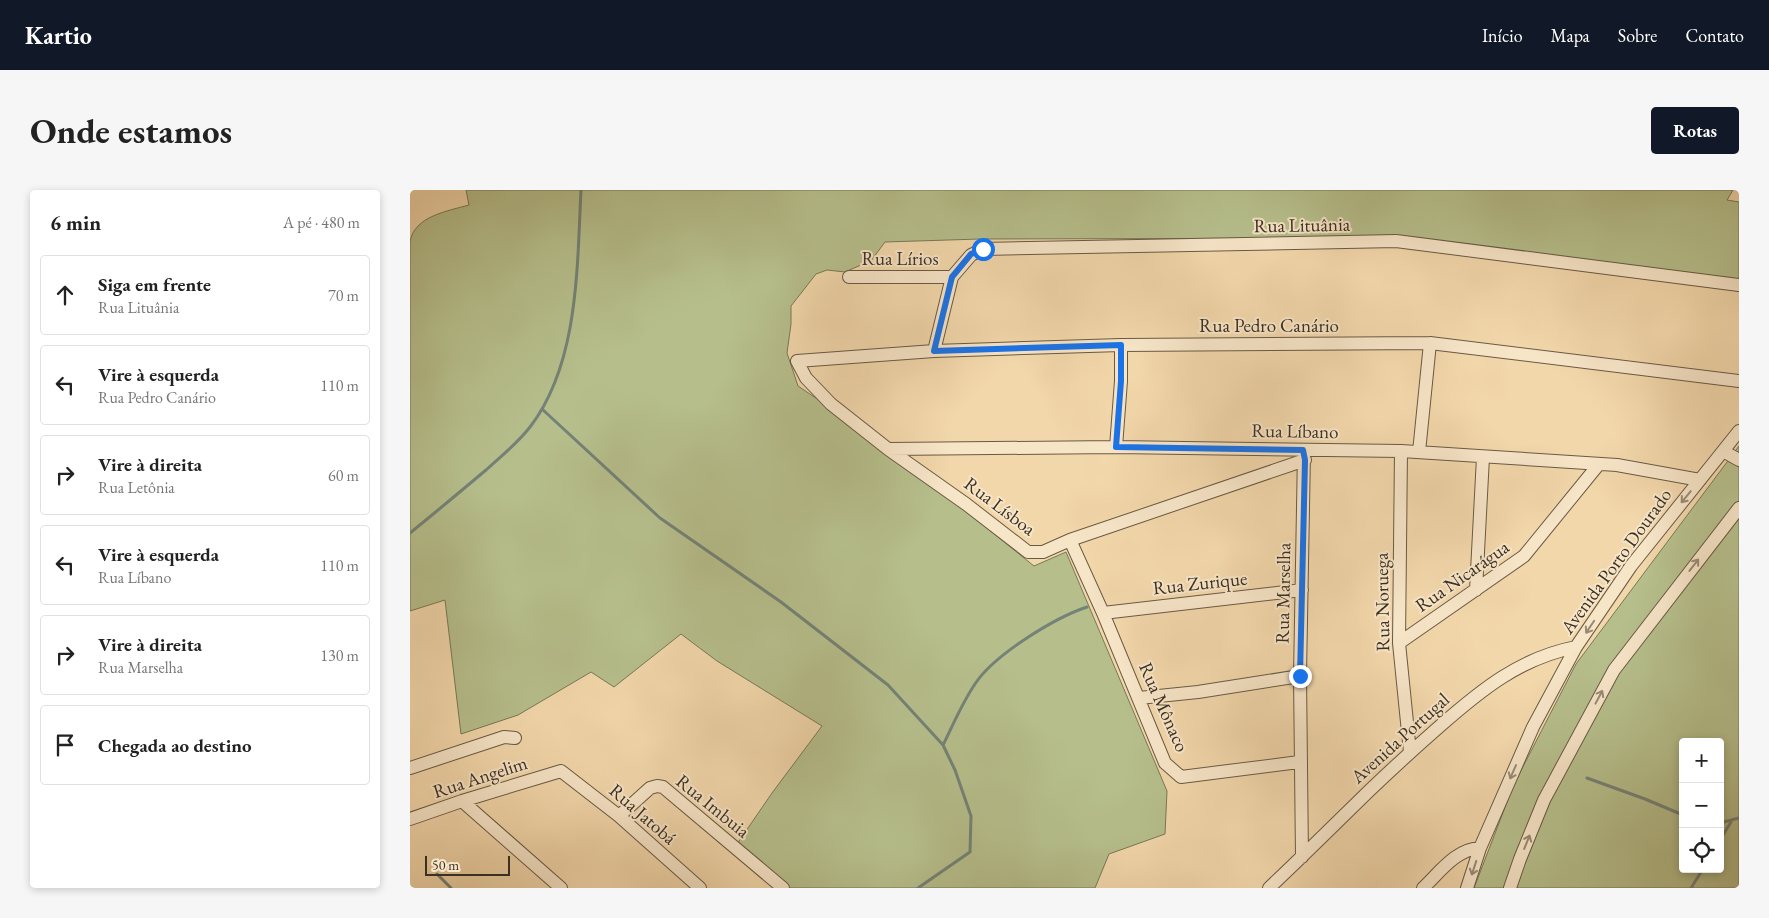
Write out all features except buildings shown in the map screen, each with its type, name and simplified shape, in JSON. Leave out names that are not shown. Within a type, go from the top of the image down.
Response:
[{"type":"street","name":"Rua Lituânia","points":[[934,351],[952,277],[971,254],[983,249],[1396,241],[1739,285]]},
{"type":"street","name":"Rua Lírios","points":[[849,277],[952,277]]},
{"type":"street","name":"Rua Pedro Canário","points":[[797,361],[934,351],[1121,345],[1430,343],[1739,381]]},
{"type":"street","points":[[1419,452],[1430,343]]},
{"type":"street","points":[[1116,447],[1121,381],[1121,345]]},
{"type":"street","name":"Rua Lísboa","points":[[797,361],[806,378],[830,404],[1028,552],[1043,552],[1070,540],[1304,455]]},
{"type":"street","name":"Avenida Porto Dourado","points":[[1467,888],[1480,848],[1533,727],[1576,647],[1631,566],[1739,432]]},
{"type":"street","name":"Rua Líbano","points":[[888,449],[1116,447],[1304,455],[1401,451],[1617,465],[1700,480]]},
{"type":"street","name":"Rua Noruega","points":[[1401,451],[1399,643],[1410,752]]},
{"type":"street","points":[[1723,451],[1739,460]]},
{"type":"street","name":"Rua Marselha","points":[[1302,857],[1300,676],[1304,455]]},
{"type":"street","points":[[1476,590],[1483,457]]},
{"type":"street","name":"Rua Nicarágua","points":[[1399,643],[1524,556],[1599,464]]},
{"type":"street","points":[[1510,888],[1544,800],[1614,670],[1739,508]]},
{"type":"street","name":"Rua Mônaco","points":[[1070,540],[1103,613],[1165,763],[1181,777],[1300,762]]},
{"type":"street","name":"Rua Zurique","points":[[1103,613],[1302,590]]},
{"type":"street","name":"Avenida Portugal","points":[[1269,888],[1410,752],[1493,682],[1531,660],[1556,651],[1576,647]]},
{"type":"street","points":[[1139,698],[1198,692],[1300,676]]},
{"type":"street","points":[[410,768],[504,737],[515,738]]},
{"type":"street","name":"Rua Angelim","points":[[410,819],[561,771]]},
{"type":"street","name":"Rua Jatobá","points":[[561,771],[619,816],[700,888]]},
{"type":"street","name":"Rua Imbuia","points":[[619,816],[650,788],[663,787],[783,888]]},
{"type":"street","points":[[462,801],[561,888]]},
{"type":"street","points":[[1423,888],[1459,854],[1472,848],[1480,848]]},
{"type":"green space","points":[[466,190],[1733,190],[1727,200],[1739,202],[1739,282],[1393,238],[980,239],[885,242],[868,265],[861,265],[845,272],[827,270],[816,274],[791,306],[791,324],[787,353],[798,386],[875,438],[1034,566],[1066,552],[1167,791],[1165,834],[1109,854],[1095,888],[788,888],[737,844],[822,726],[717,661],[681,634],[614,687],[591,672],[518,715],[461,734],[445,600],[410,611],[410,242],[413,233],[425,220],[442,212],[469,205]]},
{"type":"green space","points":[[1739,446],[1739,888],[1474,888],[1514,784],[1576,664]]},
{"type":"waterway","points":[[410,533],[486,470],[514,444],[530,427],[546,402],[558,374],[567,344],[576,282],[581,190]]},
{"type":"waterway","points":[[542,409],[660,518],[781,602],[888,685],[943,745],[955,770],[971,816],[970,852],[918,888]]},
{"type":"waterway","points":[[943,745],[970,691],[996,661],[1042,629],[1073,612],[1087,607]]},
{"type":"waterway","points":[[1587,778],[1679,813]]},
{"type":"waterway","points":[[1724,822],[1739,818]]},
{"type":"waterway","points":[[1724,833],[1731,822]]},
{"type":"waterway","points":[[1691,888],[1700,873]]},
{"type":"waterway","points":[[437,874],[451,888]]},
{"type":"route","points":[[983,249],[971,254],[952,277],[934,351],[1121,345],[1121,381],[1116,447],[1303,450],[1305,460],[1300,676]]}]
